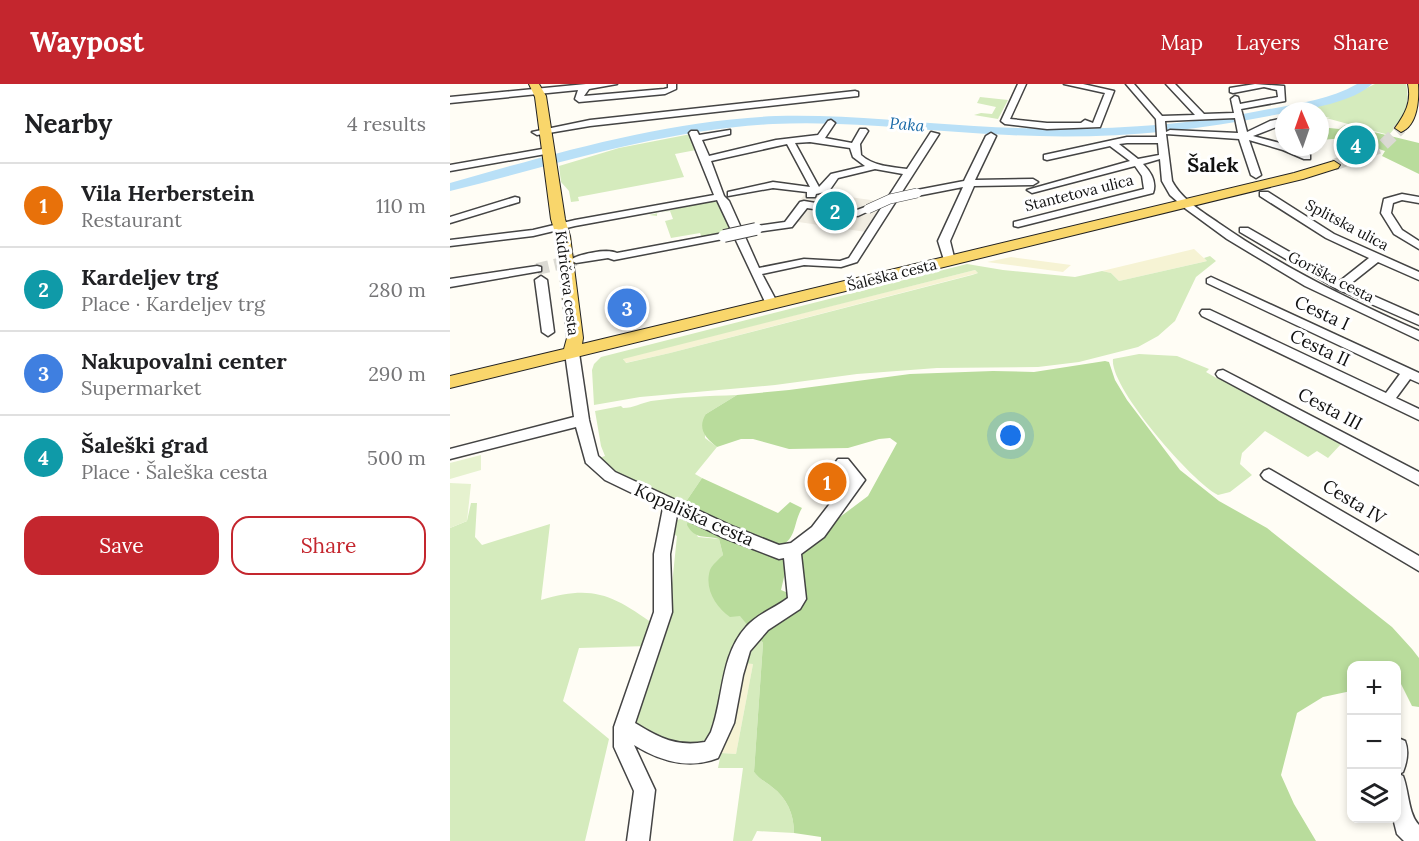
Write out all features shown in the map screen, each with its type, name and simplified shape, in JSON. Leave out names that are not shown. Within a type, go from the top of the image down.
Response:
[{"type":"main road","points":[[1401,128],[1414,104],[1416,92],[1413,84]]},
{"type":"main road","name":"Kidričeva cesta","points":[[535,88],[532,96],[545,158],[565,340],[572,353]]},
{"type":"main road","name":"Šaleška cesta","points":[[450,382],[1298,176],[1334,165]]},
{"type":"street","points":[[450,100],[535,88],[613,84]]},
{"type":"street","points":[[588,86],[582,89],[579,99],[665,91],[672,89],[672,84]]},
{"type":"street","points":[[1022,84],[1005,121],[1047,126],[1098,124],[1110,91],[1068,84]]},
{"type":"street","points":[[1130,84],[1164,130],[1243,136],[1275,145]]},
{"type":"street","points":[[1170,84],[1202,117]]},
{"type":"street","points":[[1042,146],[1051,157],[1112,143],[1142,139],[1202,117],[1238,115],[1282,99],[1281,88],[1264,85],[1233,87],[1238,115],[1243,136],[1256,175]]},
{"type":"street","points":[[467,99],[470,87]]},
{"type":"street","points":[[541,132],[599,122],[855,94]]},
{"type":"street","points":[[1243,136],[1252,134],[1268,123],[1275,122]]},
{"type":"street","points":[[705,159],[776,143],[821,137],[831,123]]},
{"type":"street","points":[[719,197],[719,191],[695,135],[726,130],[738,152]]},
{"type":"street","name":"Goriška cesta","points":[[1164,130],[1169,188],[1185,203],[1233,238],[1329,295],[1417,332]]},
{"type":"street","points":[[863,131],[855,146],[854,152],[858,159],[873,166],[910,172]]},
{"type":"street","points":[[755,272],[804,262],[841,264],[850,262],[934,134]]},
{"type":"street","points":[[950,261],[944,241],[969,190],[970,177],[991,136]]},
{"type":"street","points":[[810,139],[855,146]]},
{"type":"street","name":"Stantetova ulica","points":[[1018,224],[1149,191],[1150,182],[1146,173],[1112,143]]},
{"type":"street","points":[[576,260],[611,254],[614,257],[737,245],[756,229],[789,226],[815,186],[791,144]]},
{"type":"street","name":"Stantetova ulica","points":[[804,204],[858,213],[890,199],[969,183],[1033,186],[1113,170],[1114,167],[1157,157]]},
{"type":"street","points":[[450,168],[545,158]]},
{"type":"street","points":[[732,194],[772,185],[813,191],[825,189],[835,176],[873,166]]},
{"type":"street","name":"Splitska ulica","points":[[1264,194],[1330,236],[1419,276]]},
{"type":"street","points":[[450,243],[519,236],[719,197],[724,201],[737,245],[772,304]]},
{"type":"street","points":[[1419,200],[1402,197],[1388,201],[1386,213],[1398,232],[1419,246]]},
{"type":"street","points":[[450,220],[515,200]]},
{"type":"street","points":[[1244,230],[1341,286],[1419,321]]},
{"type":"street","points":[[1341,286],[1375,258]]},
{"type":"street","points":[[450,283],[539,274],[548,332]]},
{"type":"street","name":"Cesta I","points":[[1211,281],[1414,375]]},
{"type":"street","name":"Cesta II","points":[[1206,313],[1419,415]]},
{"type":"street","name":"Kopališka cesta","points":[[572,353],[582,420],[591,459],[610,476],[728,532],[779,552],[792,550]]},
{"type":"street","name":"Cesta III","points":[[1223,374],[1419,478]]},
{"type":"street","points":[[1388,399],[1414,375]]},
{"type":"street","points":[[450,454],[582,420]]},
{"type":"street","points":[[624,727],[666,752],[688,756],[711,751],[724,728],[739,652],[752,633],[794,604],[797,599],[792,550],[818,532],[857,480],[843,462]]},
{"type":"street","name":"Cesta IV","points":[[1269,475],[1419,564]]},
{"type":"street","points":[[638,841],[645,790],[624,747],[624,727],[663,612],[662,554],[670,505]]},
{"type":"street","points":[[1401,807],[1405,826],[1419,841]]},
{"type":"shaded area","points":[[807,191],[885,202],[866,232],[785,220]]},
{"type":"shaded area","points":[[1194,249],[1207,261],[1119,281],[1111,273],[1102,271]]},
{"type":"shaded area","points":[[1011,257],[1071,265],[1063,272],[987,262]]},
{"type":"shaded area","points":[[975,270],[978,273],[670,353],[625,363],[623,358]]},
{"type":"shaded area","points":[[740,663],[753,664],[736,754],[721,753]]},
{"type":"green space","points":[[1375,84],[1406,84],[1405,111],[1389,135],[1329,119],[1328,102],[1345,98]]},
{"type":"green space","points":[[980,97],[1008,100],[998,119],[974,115],[992,114],[996,107],[977,103]]},
{"type":"green space","points":[[1345,125],[1419,143],[1419,174],[1382,156],[1385,151],[1346,138],[1329,139],[1329,128],[1339,129]]},
{"type":"green space","points":[[691,134],[697,152],[696,150],[675,154],[684,177],[578,197],[579,201],[571,202],[569,191],[561,182],[559,166],[619,148]]},
{"type":"green space","points":[[712,201],[721,202],[733,232],[702,238],[700,233],[671,238],[665,221],[673,219],[670,211],[660,213]]},
{"type":"green space","points":[[1210,256],[1216,261],[1196,277],[1175,321],[1158,336],[1138,347],[1079,362],[1038,367],[937,368],[857,374],[775,385],[640,397],[594,405],[592,370],[601,357],[967,264],[1075,277],[1102,271],[1111,273],[1119,281],[1207,261],[1204,258]],"holes":[[[975,270],[978,273],[670,353],[626,363],[623,359]]]},
{"type":"green space","points":[[1139,354],[1177,356],[1209,369],[1206,372],[1218,379],[1230,380],[1342,443],[1328,458],[1317,451],[1308,457],[1265,431],[1242,453],[1240,464],[1252,475],[1230,492],[1218,495],[1206,487],[1172,454],[1124,390],[1115,372],[1113,359]]},
{"type":"green space","points":[[1109,362],[1115,380],[1127,400],[1180,470],[1219,501],[1267,528],[1392,627],[1419,658],[1419,707],[1412,706],[1401,684],[1401,661],[1347,661],[1347,692],[1323,697],[1297,713],[1281,775],[1294,804],[1316,841],[821,841],[821,837],[794,833],[793,819],[786,801],[754,772],[763,643],[757,635],[796,605],[800,554],[828,526],[868,496],[897,443],[890,438],[848,448],[789,449],[753,439],[741,439],[717,447],[709,440],[702,428],[706,414],[737,395],[910,374],[1034,372]]},
{"type":"green space","points":[[737,395],[706,414],[705,438],[717,447],[695,474],[702,478],[683,506],[619,476],[599,458],[605,456],[595,411],[621,406],[631,407],[662,400]]},
{"type":"green space","points":[[481,455],[481,470],[450,479],[450,463]]},
{"type":"green space","points":[[702,478],[778,513],[790,502],[802,508],[792,535],[780,546],[683,506]]},
{"type":"green space","points":[[450,483],[471,484],[467,521],[450,528]]},
{"type":"green space","points":[[471,503],[477,503],[475,537],[482,545],[550,524],[541,600],[575,593],[602,595],[627,606],[655,625],[648,646],[579,648],[563,701],[609,739],[585,841],[450,841],[450,528],[467,521]]},
{"type":"green space","points":[[688,517],[698,537],[719,539],[723,555],[711,570],[749,627],[719,724],[708,738],[695,746],[680,748],[636,725],[669,614],[677,536],[669,532],[675,521]]},
{"type":"green space","points":[[688,517],[763,553],[788,560],[781,590],[793,595],[749,627],[740,616],[730,617],[712,597],[709,584],[710,570],[723,555],[719,539],[693,533],[687,525]]},
{"type":"green space","points":[[757,635],[763,643],[754,772],[786,801],[793,819],[794,833],[757,831],[752,841],[733,841],[743,768],[718,768],[721,753],[736,754],[753,664],[740,663]]},
{"type":"waterway","name":"Paka","points":[[450,187],[610,144],[651,135],[733,123],[799,119],[1050,133],[1164,129],[1240,119],[1323,101],[1356,90],[1366,84]]},
{"type":"tunnel","points":[[1334,165],[1381,147],[1401,128]]},
{"type":"tunnel","points":[[537,269],[576,260]]},
{"type":"place","name":"Šaleški grad","points":[[1356,145]]},
{"type":"place","name":"Kardeljev trg","points":[[835,211]]},
{"type":"place","name":"Nakupovalni center","points":[[627,308]]},
{"type":"place","name":"Vila Herberstein","points":[[827,482]]},
{"type":"district","name":"Šalek","points":[[1213,165]]}]
